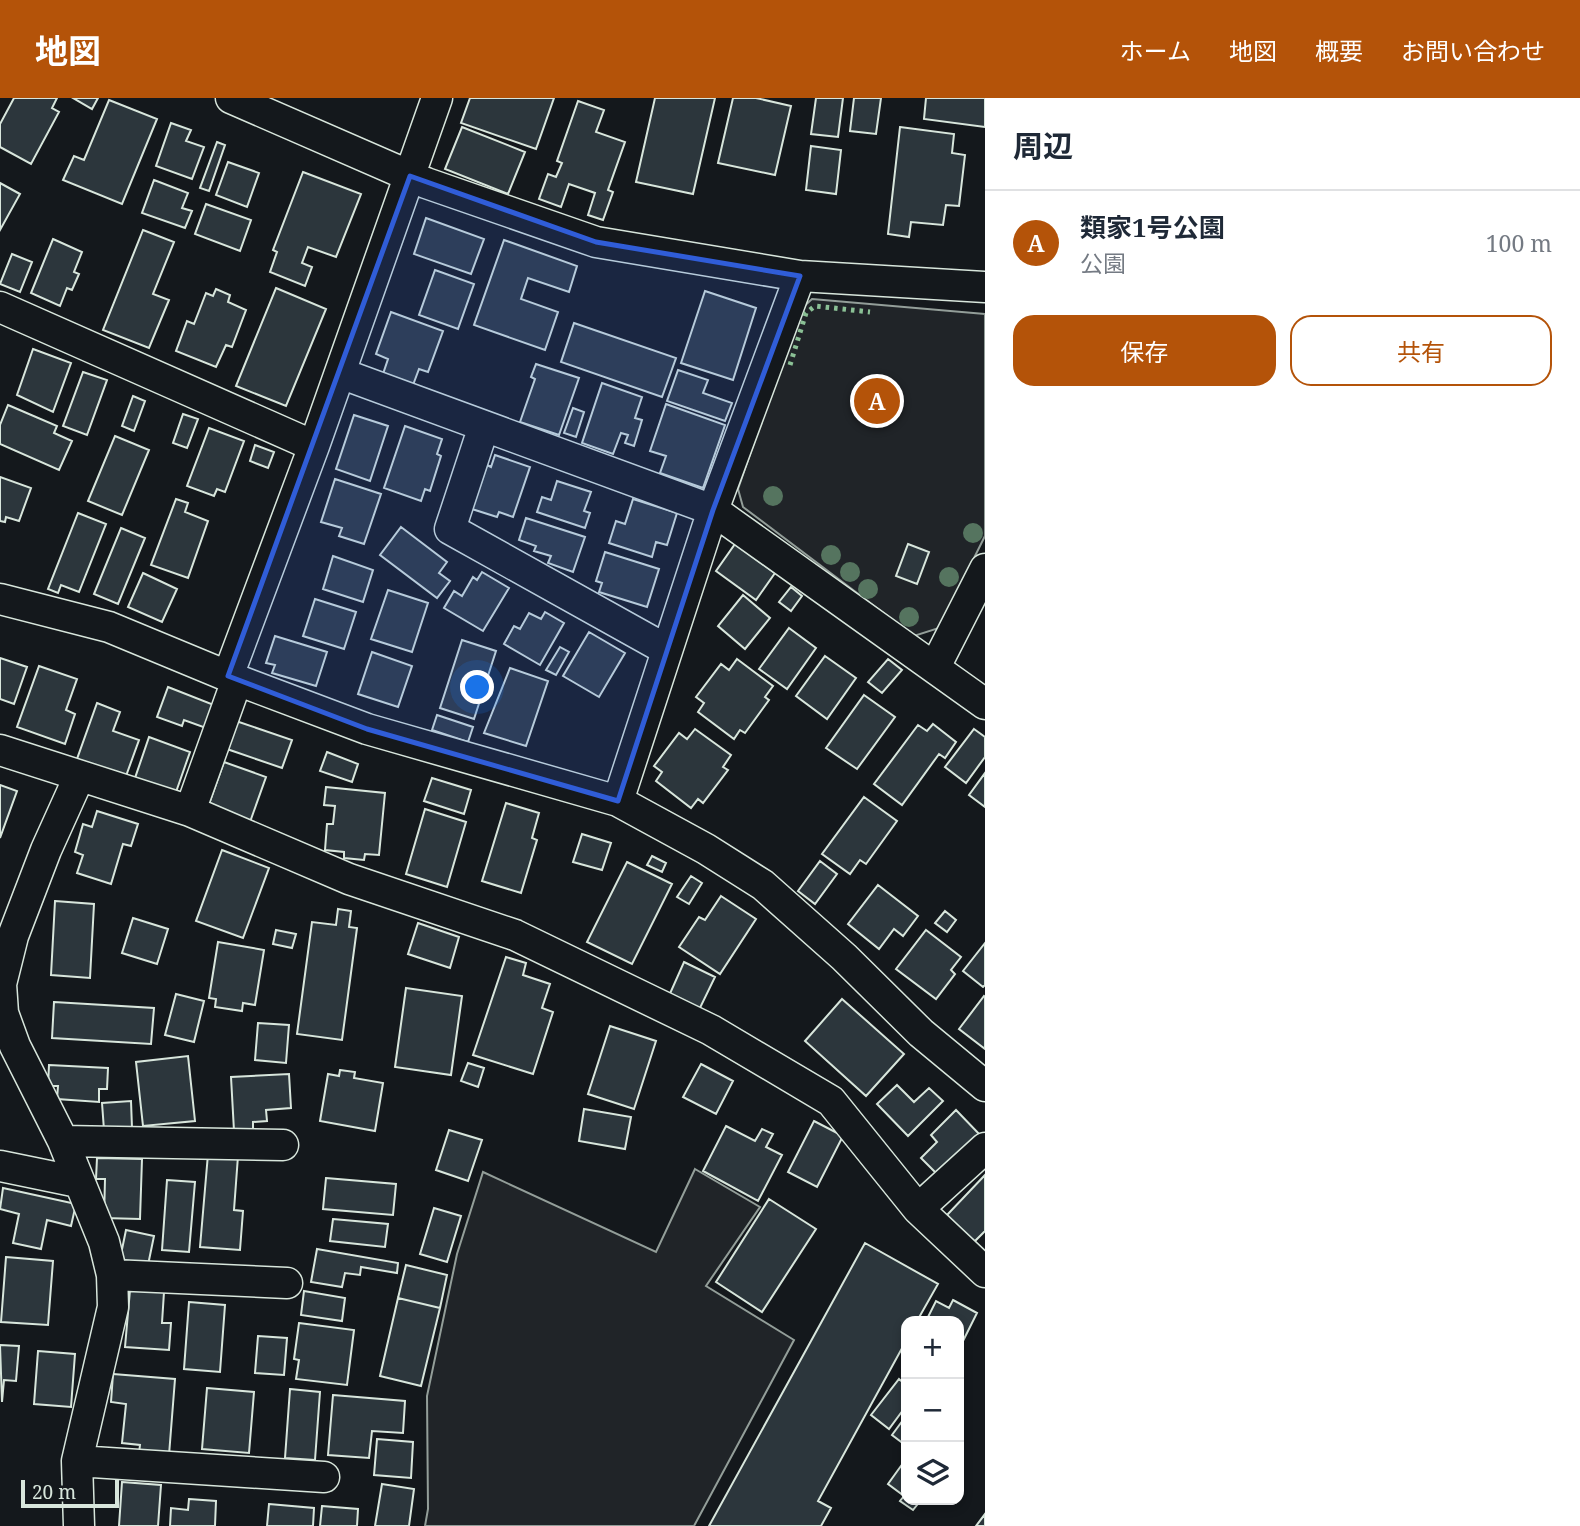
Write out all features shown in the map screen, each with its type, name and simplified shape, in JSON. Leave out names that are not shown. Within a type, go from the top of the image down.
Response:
[{"type":"street","points":[[231,98],[410,176],[596,242],[800,276],[985,287]]},
{"type":"street","points":[[190,811],[232,678],[437,98]]},
{"type":"street","points":[[618,802],[713,510],[800,276]]},
{"type":"street","points":[[0,307],[314,446]]},
{"type":"street","points":[[340,373],[713,510],[985,704]]},
{"type":"street","points":[[484,426],[450,528],[667,650]]},
{"type":"street","points":[[935,667],[985,569]]},
{"type":"street","points":[[0,599],[109,627],[232,678],[367,729],[618,802],[706,849],[763,885],[844,957],[921,1033],[985,1086]]},
{"type":"street","points":[[0,750],[190,811],[349,879],[515,935],[711,1030],[831,1101],[918,1209],[985,1272]]},
{"type":"street","points":[[79,777],[46,850],[18,924],[1,984],[3,1013],[15,1046],[63,1142],[104,1242],[112,1275],[113,1307],[77,1461],[79,1526]]},
{"type":"street","points":[[63,1142],[283,1145]]},
{"type":"street","points":[[918,1209],[985,1148]]},
{"type":"street","points":[[0,1166],[78,1182]]},
{"type":"street","points":[[112,1275],[287,1283]]},
{"type":"street","points":[[77,1461],[324,1478]]},
{"type":"highlighted area","points":[[410,176],[596,242],[800,276],[713,510],[618,801],[367,729],[228,676]]},
{"type":"shaded area","points":[[812,299],[985,314],[985,536],[939,628],[914,636],[743,507],[738,489],[800,310]]},
{"type":"shaded area","points":[[695,1169],[760,1207],[706,1286],[794,1340],[694,1526],[425,1526],[428,1509],[427,1396],[457,1254],[483,1172],[656,1252]]},
{"type":"building","points":[[14,98],[57,98],[52,108],[59,112],[31,164],[0,147],[0,124]]},
{"type":"building","points":[[73,98],[98,98],[92,109]]},
{"type":"building","points":[[470,98],[554,98],[536,149],[461,123]]},
{"type":"building","points":[[655,98],[715,98],[693,194],[636,182]]},
{"type":"building","points":[[733,98],[756,98],[791,106],[775,175],[718,163]]},
{"type":"building","points":[[816,98],[843,98],[838,137],[811,134]]},
{"type":"building","points":[[854,98],[881,98],[876,134],[850,131]]},
{"type":"building","points":[[926,98],[985,98],[985,127],[924,119]]},
{"type":"building","points":[[109,100],[157,119],[122,204],[63,180],[74,156],[84,160]]},
{"type":"building","points":[[578,101],[604,110],[596,132],[625,142],[608,190],[613,192],[603,220],[588,215],[595,193],[569,184],[561,207],[539,199],[548,174],[556,177],[562,163],[557,161]]},
{"type":"building","points":[[171,123],[191,130],[186,141],[204,147],[192,179],[156,166]]},
{"type":"building","points":[[462,127],[525,152],[508,194],[445,169]]},
{"type":"building","points":[[900,127],[954,134],[952,153],[965,155],[959,206],[946,205],[943,225],[911,222],[909,237],[888,234]]},
{"type":"building","points":[[217,142],[225,145],[209,191],[200,188]]},
{"type":"building","points":[[811,146],[841,150],[836,194],[806,190]]},
{"type":"building","points":[[228,162],[259,173],[247,207],[216,195]]},
{"type":"building","points":[[303,172],[361,194],[336,257],[308,247],[302,263],[312,267],[305,286],[270,272],[277,252],[273,250]]},
{"type":"building","points":[[154,180],[188,193],[182,208],[192,211],[185,228],[142,213]]},
{"type":"building","points":[[0,183],[20,194],[0,230]]},
{"type":"building","points":[[206,204],[251,220],[240,251],[195,234]]},
{"type":"building","points":[[426,218],[484,239],[471,274],[414,254]]},
{"type":"building","points":[[143,230],[174,242],[153,294],[169,300],[149,348],[103,330]]},
{"type":"building","points":[[53,239],[82,252],[74,272],[79,274],[72,290],[67,288],[60,306],[31,293]]},
{"type":"building","points":[[504,240],[577,266],[569,292],[528,278],[521,299],[558,312],[545,350],[474,325]]},
{"type":"building","points":[[12,254],[32,262],[20,292],[0,284]]},
{"type":"building","points":[[435,270],[474,284],[458,329],[419,315]]},
{"type":"building","points":[[276,288],[326,309],[286,406],[236,386]]},
{"type":"building","points":[[216,289],[230,295],[228,302],[246,310],[232,347],[226,345],[216,367],[176,351],[187,321],[194,324],[206,293],[213,296]]},
{"type":"building","points":[[705,291],[756,308],[733,380],[681,363]]},
{"type":"building","points":[[391,312],[443,331],[428,372],[419,369],[413,385],[383,374],[388,359],[376,354]]},
{"type":"building","points":[[574,323],[676,358],[662,397],[561,362]]},
{"type":"building","points":[[33,349],[71,363],[53,412],[17,395]]},
{"type":"building","points":[[536,364],[579,378],[559,435],[520,422],[535,379],[531,377]]},
{"type":"building","points":[[678,370],[708,380],[703,393],[732,403],[725,421],[667,401]]},
{"type":"building","points":[[83,372],[107,380],[87,435],[63,426]]},
{"type":"building","points":[[602,383],[642,397],[635,418],[642,420],[634,446],[625,443],[628,435],[621,433],[613,454],[582,443]]},
{"type":"building","points":[[133,396],[145,401],[134,431],[122,426]]},
{"type":"building","points":[[666,404],[725,425],[703,488],[660,473],[666,456],[650,451]]},
{"type":"building","points":[[8,405],[57,426],[54,433],[72,441],[59,470],[0,444],[0,425]]},
{"type":"building","points":[[573,408],[584,412],[576,437],[564,433]]},
{"type":"building","points":[[183,414],[198,419],[187,448],[173,443]]},
{"type":"building","points":[[354,415],[388,426],[370,481],[336,469]]},
{"type":"building","points":[[405,426],[442,439],[437,454],[441,456],[430,491],[425,489],[421,501],[384,488]]},
{"type":"building","points":[[209,428],[244,441],[225,492],[217,489],[214,496],[187,486]]},
{"type":"building","points":[[115,436],[149,450],[122,515],[88,501]]},
{"type":"building","points":[[255,445],[274,452],[268,468],[250,461]]},
{"type":"building","points":[[495,455],[530,467],[513,517],[499,512],[497,517],[472,509],[487,465],[491,467]]},
{"type":"building","points":[[0,477],[31,488],[19,521],[6,517],[5,522],[0,521]]},
{"type":"building","points":[[335,479],[381,494],[364,544],[339,536],[342,528],[321,522]]},
{"type":"building","points":[[557,481],[591,492],[584,511],[590,513],[585,528],[537,512],[542,497],[551,500]]},
{"type":"building","points":[[176,499],[188,503],[185,512],[208,521],[188,578],[151,565]]},
{"type":"building","points":[[633,499],[677,513],[667,545],[656,542],[652,557],[609,543],[616,521],[625,524]]},
{"type":"building","points":[[78,513],[106,524],[79,592],[61,585],[58,593],[48,589]]},
{"type":"building","points":[[526,518],[585,537],[573,572],[548,563],[551,556],[534,551],[536,546],[519,540]]},
{"type":"building","points":[[401,527],[447,562],[439,573],[450,581],[437,598],[380,555]]},
{"type":"building","points":[[121,528],[145,538],[118,604],[94,594]]},
{"type":"building","points":[[735,544],[775,573],[756,600],[716,571]]},
{"type":"building","points":[[908,544],[929,552],[917,584],[896,576]]},
{"type":"building","points":[[605,552],[659,569],[647,607],[599,592],[602,583],[596,581]]},
{"type":"building","points":[[333,556],[373,570],[363,602],[323,589]]},
{"type":"building","points":[[482,572],[509,588],[483,631],[444,608],[454,591],[462,596],[473,577],[477,580]]},
{"type":"building","points":[[143,573],[177,589],[162,622],[128,607]]},
{"type":"building","points":[[791,587],[802,596],[791,611],[779,602]]},
{"type":"building","points":[[388,590],[428,603],[412,652],[371,639]]},
{"type":"building","points":[[743,595],[770,618],[745,649],[718,626]]},
{"type":"building","points":[[315,599],[356,612],[344,649],[303,636]]},
{"type":"building","points":[[545,612],[564,623],[540,665],[504,644],[514,626],[520,629],[529,613],[541,619]]},
{"type":"building","points":[[789,628],[816,648],[787,689],[759,669]]},
{"type":"building","points":[[589,632],[625,653],[599,697],[563,676]]},
{"type":"building","points":[[275,636],[327,652],[316,686],[272,673],[275,665],[266,663]]},
{"type":"building","points":[[462,640],[496,651],[474,719],[440,708]]},
{"type":"building","points":[[560,647],[569,652],[556,675],[546,670]]},
{"type":"building","points":[[372,652],[412,666],[398,707],[358,694]]},
{"type":"building","points":[[825,656],[856,678],[827,719],[796,696]]},
{"type":"building","points":[[0,658],[27,667],[14,704],[0,699]]},
{"type":"building","points":[[737,659],[773,686],[765,697],[769,700],[745,733],[740,730],[734,739],[698,712],[704,703],[696,697],[721,664],[729,670]]},
{"type":"building","points":[[888,659],[902,670],[882,693],[868,682]]},
{"type":"building","points":[[39,666],[77,679],[66,710],[75,714],[65,744],[17,727]]},
{"type":"building","points":[[510,668],[548,681],[526,746],[484,733]]},
{"type":"building","points":[[168,687],[214,705],[206,728],[184,720],[182,726],[157,717]]},
{"type":"building","points":[[864,695],[895,717],[857,769],[826,748]]},
{"type":"building","points":[[97,703],[120,712],[113,731],[139,740],[126,776],[77,759]]},
{"type":"building","points":[[437,715],[473,727],[468,742],[432,730]]},
{"type":"building","points":[[236,721],[292,740],[282,768],[227,749]]},
{"type":"building","points":[[933,724],[956,742],[945,758],[939,754],[902,805],[874,784],[918,725],[927,731]]},
{"type":"building","points":[[695,729],[731,755],[723,767],[728,770],[703,803],[698,799],[691,808],[656,781],[662,772],[654,766],[679,733],[687,739]]},
{"type":"building","points":[[974,729],[985,737],[985,757],[966,783],[945,767]]},
{"type":"building","points":[[149,737],[190,752],[176,792],[135,778]]},
{"type":"building","points":[[327,752],[358,764],[352,782],[320,771]]},
{"type":"building","points":[[224,762],[266,777],[250,822],[208,807]]},
{"type":"building","points":[[985,773],[985,807],[969,795]]},
{"type":"building","points":[[432,778],[471,790],[464,814],[424,801]]},
{"type":"building","points":[[0,785],[17,791],[0,838]]},
{"type":"building","points":[[326,787],[385,793],[379,855],[365,854],[364,860],[344,858],[344,852],[325,850],[327,824],[333,824],[335,806],[324,805]]},
{"type":"building","points":[[864,797],[897,821],[866,864],[860,860],[850,874],[822,854]]},
{"type":"building","points":[[506,803],[539,813],[532,838],[537,840],[521,893],[482,881]]},
{"type":"building","points":[[425,809],[466,822],[447,887],[406,874]]},
{"type":"building","points":[[97,811],[138,824],[131,846],[123,844],[111,884],[77,873],[83,855],[75,852],[83,824],[92,827]]},
{"type":"building","points":[[582,834],[611,843],[602,870],[573,862]]},
{"type":"building","points":[[222,850],[269,868],[243,938],[196,921]]},
{"type":"building","points":[[652,856],[666,863],[662,872],[647,865]]},
{"type":"building","points":[[820,861],[837,874],[815,904],[798,891]]},
{"type":"building","points":[[627,862],[672,884],[632,964],[587,942]]},
{"type":"building","points":[[691,876],[702,883],[689,904],[677,897]]},
{"type":"building","points":[[878,885],[918,916],[903,936],[894,929],[879,949],[848,924]]},
{"type":"building","points":[[721,896],[756,919],[720,974],[679,947],[699,917],[705,920]]},
{"type":"building","points":[[55,901],[94,904],[90,978],[51,975]]},
{"type":"building","points":[[338,909],[351,911],[349,927],[357,928],[342,1040],[297,1034],[312,922],[336,925]]},
{"type":"building","points":[[945,911],[956,920],[947,932],[935,923]]},
{"type":"building","points":[[133,918],[168,929],[157,964],[122,953]]},
{"type":"building","points":[[418,923],[459,937],[450,968],[408,954]]},
{"type":"building","points":[[276,930],[296,934],[292,948],[273,944]]},
{"type":"building","points":[[926,930],[961,957],[951,970],[955,974],[936,999],[896,969]]},
{"type":"building","points":[[218,942],[264,950],[255,1005],[243,1003],[242,1011],[215,1007],[216,999],[209,998]]},
{"type":"building","points":[[985,943],[985,985],[983,987],[963,971]]},
{"type":"building","points":[[506,957],[526,963],[523,975],[550,984],[542,1008],[553,1012],[533,1074],[473,1055]]},
{"type":"building","points":[[684,962],[715,977],[698,1012],[668,998]]},
{"type":"building","points":[[406,988],[462,996],[451,1075],[395,1067]]},
{"type":"building","points":[[176,994],[204,1001],[194,1042],[165,1035]]},
{"type":"building","points":[[985,997],[985,1049],[959,1029]]},
{"type":"building","points":[[842,999],[904,1054],[866,1096],[805,1041]]},
{"type":"building","points":[[54,1002],[154,1008],[151,1044],[52,1038]]},
{"type":"building","points":[[258,1023],[289,1025],[286,1063],[255,1060]]},
{"type":"building","points":[[610,1026],[656,1041],[634,1109],[588,1094]]},
{"type":"building","points":[[188,1056],[195,1121],[143,1126],[136,1062]]},
{"type":"building","points":[[468,1063],[484,1068],[478,1087],[461,1081]]},
{"type":"building","points":[[701,1064],[733,1081],[716,1114],[683,1097]]},
{"type":"building","points":[[49,1065],[108,1068],[107,1089],[99,1089],[99,1102],[57,1099],[58,1086],[48,1086]]},
{"type":"building","points":[[340,1070],[355,1072],[354,1078],[383,1083],[375,1131],[320,1121],[328,1074],[339,1076]]},
{"type":"building","points":[[289,1074],[291,1108],[266,1110],[267,1121],[253,1122],[253,1130],[234,1131],[231,1077]]},
{"type":"building","points":[[897,1085],[914,1102],[929,1088],[943,1101],[908,1136],[877,1104]]},
{"type":"building","points":[[131,1101],[132,1128],[104,1130],[102,1103]]},
{"type":"building","points":[[584,1109],[631,1117],[625,1149],[579,1141]]},
{"type":"building","points":[[956,1110],[982,1137],[941,1178],[921,1158],[937,1142],[931,1135]]},
{"type":"building","points":[[814,1121],[843,1136],[817,1187],[788,1172]]},
{"type":"building","points":[[726,1126],[755,1141],[762,1129],[773,1134],[766,1147],[782,1155],[758,1201],[703,1171]]},
{"type":"building","points":[[449,1130],[482,1140],[468,1181],[436,1170]]},
{"type":"building","points":[[208,1154],[238,1156],[234,1210],[243,1211],[240,1250],[200,1247]]},
{"type":"building","points":[[97,1158],[142,1159],[140,1219],[104,1218],[105,1179],[96,1179]]},
{"type":"building","points":[[985,1175],[985,1231],[974,1242],[947,1215]]},
{"type":"building","points":[[326,1178],[396,1184],[393,1215],[323,1209]]},
{"type":"building","points":[[167,1180],[195,1182],[189,1252],[162,1250]]},
{"type":"building","points":[[3,1188],[76,1204],[71,1226],[47,1220],[41,1249],[13,1243],[19,1214],[0,1209]]},
{"type":"building","points":[[769,1199],[816,1229],[762,1312],[716,1282]]},
{"type":"building","points":[[434,1208],[461,1216],[447,1262],[420,1254]]},
{"type":"building","points":[[333,1219],[388,1224],[385,1247],[330,1241]]},
{"type":"building","points":[[126,1230],[154,1236],[148,1265],[120,1259]]},
{"type":"building","points":[[865,1243],[938,1284],[920,1316],[901,1316],[901,1350],[818,1501],[831,1508],[821,1526],[709,1526]]},
{"type":"building","points":[[317,1249],[398,1263],[397,1273],[361,1267],[360,1275],[345,1273],[342,1287],[311,1282]]},
{"type":"building","points":[[6,1257],[53,1261],[48,1325],[1,1322]]},
{"type":"building","points":[[406,1265],[447,1275],[440,1308],[398,1298]]},
{"type":"building","points":[[130,1290],[164,1292],[162,1323],[171,1323],[169,1350],[125,1347]]},
{"type":"building","points":[[304,1291],[345,1298],[342,1321],[301,1315]]},
{"type":"building","points":[[398,1298],[440,1308],[421,1386],[380,1376]]},
{"type":"building","points":[[953,1300],[977,1313],[964,1339],[964,1316],[928,1316],[936,1301],[949,1308]]},
{"type":"building","points":[[189,1302],[225,1305],[220,1372],[184,1369]]},
{"type":"building","points":[[299,1323],[354,1330],[347,1385],[296,1379],[299,1360],[294,1359]]},
{"type":"building","points":[[258,1336],[287,1338],[284,1375],[255,1373]]},
{"type":"building","points":[[0,1345],[19,1346],[16,1381],[4,1380],[2,1402]]},
{"type":"building","points":[[38,1351],[75,1354],[71,1407],[34,1404]]},
{"type":"building","points":[[113,1374],[175,1379],[169,1455],[139,1453],[140,1445],[122,1443],[126,1404],[111,1402]]},
{"type":"building","points":[[899,1379],[901,1413],[889,1429],[871,1415]]},
{"type":"building","points":[[207,1388],[254,1392],[249,1453],[202,1449]]},
{"type":"building","points":[[290,1389],[320,1392],[315,1460],[285,1458]]},
{"type":"building","points":[[333,1395],[405,1401],[403,1433],[372,1431],[369,1458],[328,1455]]},
{"type":"building","points":[[901,1423],[901,1442],[892,1435]]},
{"type":"building","points":[[377,1439],[413,1442],[411,1478],[374,1475]]},
{"type":"building","points":[[901,1466],[901,1494],[888,1484]]},
{"type":"building","points":[[122,1482],[161,1485],[158,1526],[119,1526]]},
{"type":"building","points":[[382,1484],[414,1489],[409,1526],[375,1526]]},
{"type":"building","points":[[189,1499],[216,1501],[215,1526],[170,1526],[171,1508],[188,1510]]},
{"type":"building","points":[[269,1504],[314,1508],[313,1526],[267,1526]]},
{"type":"building","points":[[322,1506],[358,1509],[357,1526],[320,1526]]},
{"type":"building","points":[[985,1514],[985,1526],[976,1526]]},
{"type":"hedge","points":[[790,365],[806,313],[815,306],[870,312]]},
{"type":"place","name":"類家1号公園","points":[[877,401]]}]
